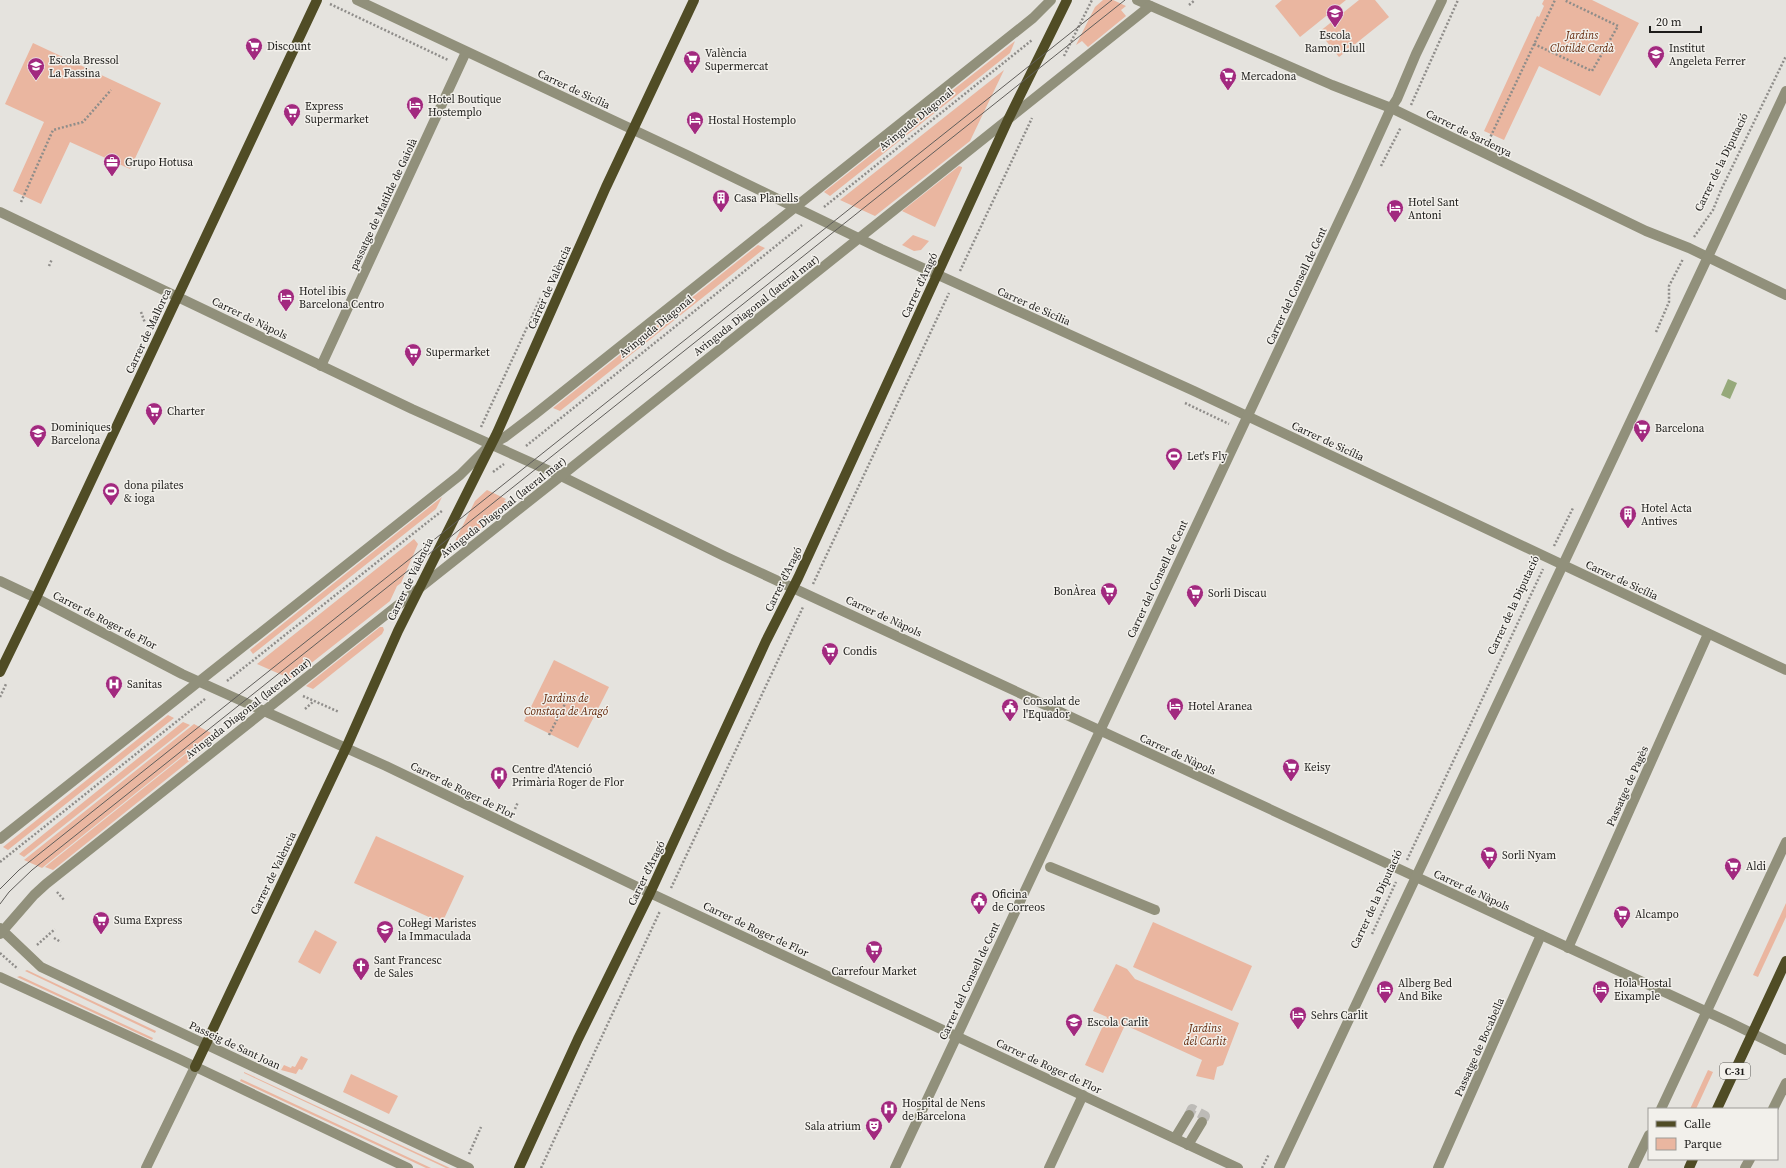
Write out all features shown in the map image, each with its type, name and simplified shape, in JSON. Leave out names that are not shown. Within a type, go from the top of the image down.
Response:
[{"type":"main road","name":"Carrer de Mallorca","points":[[0,672],[317,0]]},
{"type":"main road","name":"Carrer de València","points":[[194,1067],[346,748],[398,631],[490,445],[632,130],[694,0]]},
{"type":"main road","name":"Carrer d'Aragó","points":[[519,1168],[578,1039],[650,893],[766,641],[793,588],[1008,120],[1067,0]]},
{"type":"main road","name":"C-31","points":[[1717,1108],[1786,961]]},
{"type":"street","name":"Carrer de Sicília","points":[[357,0],[779,201],[937,275],[1247,416],[1786,670]]},
{"type":"street","points":[[0,839],[460,475],[490,445],[505,437],[534,415],[1033,18],[1051,0]]},
{"type":"street","name":"Carrer de Sardenya","points":[[1137,0],[1391,108],[1646,231],[1689,248],[1786,295]]},
{"type":"street","name":"Carrer del Consell de Cent","points":[[895,1168],[1356,186],[1391,108],[1397,99],[1416,54],[1442,0]]},
{"type":"street","points":[[1008,120],[1150,6]]},
{"type":"street","name":"passatge de Matilde de Gaiolà","points":[[321,366],[466,52]]},
{"type":"street","points":[[1279,1168],[1786,91]]},
{"type":"street","name":"Avinguda Diagonal (lateral mar)","points":[[1,931],[46,884],[1008,120]]},
{"type":"street","name":"Carrer de Nàpols","points":[[0,212],[178,296],[321,366],[490,445],[561,476],[793,588],[1753,1033],[1786,1050]]},
{"type":"street","name":"Carrer de Roger de Flor","points":[[0,581],[198,681],[386,766],[650,893],[1238,1168]]},
{"type":"street","name":"Passatge de Pagès","points":[[1568,948],[1708,634]]},
{"type":"street","points":[[1661,1108],[1786,842]]},
{"type":"street","points":[[1050,867],[1155,910]]},
{"type":"street","name":"Passeig de Sant Joan","points":[[1,931],[41,967],[205,1044],[468,1163]]},
{"type":"street","name":"Passatge de Bocabella","points":[[1438,1168],[1541,935]]},
{"type":"street","points":[[0,977],[408,1168]]},
{"type":"street","name":"Carrer de València","points":[[146,1168],[194,1067]]},
{"type":"street","points":[[1774,1108],[1786,1083]]},
{"type":"street","points":[[1049,1168],[1083,1095]]},
{"type":"street","points":[[1175,1138],[1189,1115]]},
{"type":"street","points":[[1188,1145],[1202,1122]]},
{"type":"street","points":[[1634,1168],[1648,1137]]},
{"type":"path","points":[[331,5],[333,0]]},
{"type":"path","points":[[1189,5],[1195,0]]},
{"type":"path","points":[[1428,69],[1458,0]]},
{"type":"path","points":[[1489,140],[1555,0]]},
{"type":"path","points":[[1534,44],[1592,71],[1618,26],[1564,0]]},
{"type":"path","points":[[1063,57],[1092,1]]},
{"type":"path","name":"Carrer de la Diputació","points":[[1656,333],[1669,302],[1669,286],[1694,236],[1713,210],[1721,190],[1786,56]]},
{"type":"path","name":"Avinguda Diagonal","points":[[822,209],[1005,62]]},
{"type":"path","points":[[21,202],[53,130],[83,122],[111,90]]},
{"type":"path","points":[[966,258],[1034,116]]},
{"type":"path","name":"Avinguda Diagonal","points":[[537,437],[791,234]]},
{"type":"path","points":[[49,266],[52,259]]},
{"type":"path","points":[[821,567],[943,308]]},
{"type":"path","points":[[141,312],[145,323]]},
{"type":"path","name":"Carrer de la Diputació","points":[[1370,939],[1548,558],[1576,503]]},
{"type":"path","points":[[680,868],[799,616]]},
{"type":"path","points":[[301,695],[339,712]]},
{"type":"path","points":[[549,735],[569,696]]},
{"type":"path","points":[[305,709],[314,701]]},
{"type":"path","points":[[515,809],[518,802]]},
{"type":"path","points":[[0,862],[12,853]]},
{"type":"path","points":[[53,887],[64,900]]},
{"type":"path","points":[[541,1168],[654,923]]},
{"type":"path","points":[[33,948],[55,929]]},
{"type":"path","points":[[54,938],[61,942]]},
{"type":"path","points":[[0,953],[12,964]]},
{"type":"path","points":[[468,1163],[481,1127]]},
{"type":"path","points":[[1262,1168],[1271,1150]]},
{"type":"green space","points":[[1103,0],[1113,0],[1126,6],[1121,10],[1126,16],[1088,47],[1082,41],[1076,45],[1095,7]]},
{"type":"green space","points":[[1282,0],[1346,0],[1300,37],[1275,6]]},
{"type":"green space","points":[[1359,0],[1375,0],[1389,17],[1339,57],[1319,32]]},
{"type":"green space","name":"Jardins Clotilde Cerdà","points":[[1544,0],[1592,0],[1639,23],[1600,96],[1539,66],[1504,140],[1484,131],[1537,16],[1539,17],[1544,6],[1542,4]]},
{"type":"green space","points":[[1015,41],[1010,53],[830,196],[824,192]]},
{"type":"green space","points":[[33,43],[161,103],[130,169],[70,142],[41,204],[13,191],[44,122],[5,104]]},
{"type":"green space","points":[[1004,70],[970,141],[875,216],[840,200]]},
{"type":"green space","points":[[959,166],[962,168],[935,227],[902,211]]},
{"type":"green space","points":[[913,235],[929,241],[921,250],[914,251],[902,245]]},
{"type":"green space","points":[[758,245],[765,248],[560,411],[553,408]]},
{"type":"green space","points":[[487,490],[506,499],[504,501],[512,504],[451,553],[456,539],[475,501]]},
{"type":"green space","points":[[442,497],[436,509],[253,654],[250,650]]},
{"type":"green space","points":[[414,539],[418,544],[401,583],[397,586],[390,601],[291,679],[257,664]]},
{"type":"green space","points":[[380,627],[383,627],[384,630],[382,634],[313,689],[306,686]]},
{"type":"green space","name":"Jardins de Constaça de Aragó","points":[[554,660],[609,687],[578,748],[524,721]]},
{"type":"green space","points":[[168,715],[174,718],[8,850],[3,847]]},
{"type":"green space","points":[[183,722],[190,725],[24,857],[19,854]]},
{"type":"green space","points":[[194,724],[211,733],[42,868],[24,860]]},
{"type":"green space","points":[[210,735],[218,738],[53,870],[45,867]]},
{"type":"green space","points":[[376,836],[464,876],[442,923],[354,883]]},
{"type":"green space","points":[[1786,903],[1786,917],[1758,977],[1753,975]]},
{"type":"green space","points":[[1153,922],[1252,966],[1232,1011],[1133,967]]},
{"type":"green space","points":[[315,930],[337,942],[320,974],[298,962]]},
{"type":"green space","name":"Jardins del Carlit","points":[[1116,964],[1127,969],[1135,979],[1239,1023],[1223,1065],[1217,1067],[1214,1080],[1196,1076],[1202,1060],[1125,1025],[1103,1073],[1085,1065],[1107,1017],[1093,1011]]},
{"type":"green space","points":[[27,970],[156,1031],[155,1033],[25,971]]},
{"type":"green space","points":[[20,976],[153,1038],[152,1040],[17,977]]},
{"type":"green space","points":[[301,1056],[308,1059],[302,1070],[299,1069],[296,1074],[281,1070],[284,1065],[291,1068],[292,1066],[295,1067]]},
{"type":"green space","points":[[1708,1070],[1713,1072],[1696,1108],[1690,1108]]},
{"type":"green space","points":[[244,1072],[450,1168],[446,1168]]},
{"type":"green space","points":[[351,1074],[398,1096],[389,1114],[343,1092]]},
{"type":"green space","points":[[241,1079],[431,1168],[426,1168],[240,1081]]},
{"type":"shaded area","points":[[1728,379],[1737,383],[1730,399],[1721,395]]},
{"type":"tunnel","points":[[1189,1115],[1192,1109],[1205,1116],[1202,1122]]},
{"type":"tram line","points":[[0,889],[19,870],[1112,0]]},
{"type":"tram line","points":[[0,904],[9,892],[32,870],[1125,0]]},
{"type":"place","name":"Escola Ramon Llull","points":[[1335,28]]},
{"type":"place","name":"Discount","points":[[254,61]]},
{"type":"place","name":"Institut Angeleta Ferrer","points":[[1656,69]]},
{"type":"place","name":"València Supermercat","points":[[692,74]]},
{"type":"place","name":"Escola Bressol La Fassina","points":[[36,81]]},
{"type":"place","name":"Mercadona","points":[[1228,91]]},
{"type":"place","name":"Hotel Boutique Hostemplo","points":[[415,120]]},
{"type":"place","name":"Express Supermarket","points":[[292,127]]},
{"type":"place","name":"Hostal Hostemplo","points":[[695,135]]},
{"type":"place","name":"Grupo Hotusa","points":[[112,177]]},
{"type":"place","name":"Casa Planells","points":[[721,213]]},
{"type":"place","name":"Hotel Sant Antoni","points":[[1395,223]]},
{"type":"place","name":"Hotel ibis Barcelona Centro","points":[[286,312]]},
{"type":"place","name":"Supermarket","points":[[413,367]]},
{"type":"place","name":"Charter","points":[[154,426]]},
{"type":"place","name":"Barcelona","points":[[1642,443]]},
{"type":"place","name":"Dominiques Barcelona","points":[[38,448]]},
{"type":"place","name":"Let's Fly","points":[[1174,471]]},
{"type":"place","name":"dona pilates & ioga","points":[[111,506]]},
{"type":"place","name":"Hotel Acta Antives","points":[[1628,529]]},
{"type":"place","name":"BonÀrea","points":[[1109,606]]},
{"type":"place","name":"Sorli Discau","points":[[1195,608]]},
{"type":"place","name":"Condis","points":[[830,666]]},
{"type":"place","name":"Sanitas","points":[[114,699]]},
{"type":"place","name":"Hotel Aranea","points":[[1175,721]]},
{"type":"place","name":"Consolat de l'Equador","points":[[1010,722]]},
{"type":"place","name":"Keisy","points":[[1291,782]]},
{"type":"place","name":"Centre d'Atenció Primària Roger de Flor","points":[[499,790]]},
{"type":"place","name":"Sorli Nyam","points":[[1489,870]]},
{"type":"place","name":"Aldi","points":[[1733,881]]},
{"type":"place","name":"Oficina de Correos","points":[[979,915]]},
{"type":"place","name":"Alcampo","points":[[1622,929]]},
{"type":"place","name":"Suma Express","points":[[101,935]]},
{"type":"place","name":"Col·legi Maristes la Immaculada","points":[[385,944]]},
{"type":"place","name":"Carrefour Market","points":[[874,964]]},
{"type":"place","name":"Sant Francesc de Sales","points":[[361,981]]},
{"type":"place","name":"Alberg Bed And Bike","points":[[1385,1004]]},
{"type":"place","name":"Hola Hostal Eixample","points":[[1601,1004]]},
{"type":"place","name":"Sehrs Carlit","points":[[1298,1030]]},
{"type":"place","name":"Escola Carlit","points":[[1074,1037]]},
{"type":"place","name":"Hospital de Nens de Barcelona","points":[[889,1124]]},
{"type":"place","name":"Sala atrium","points":[[874,1141]]}]
